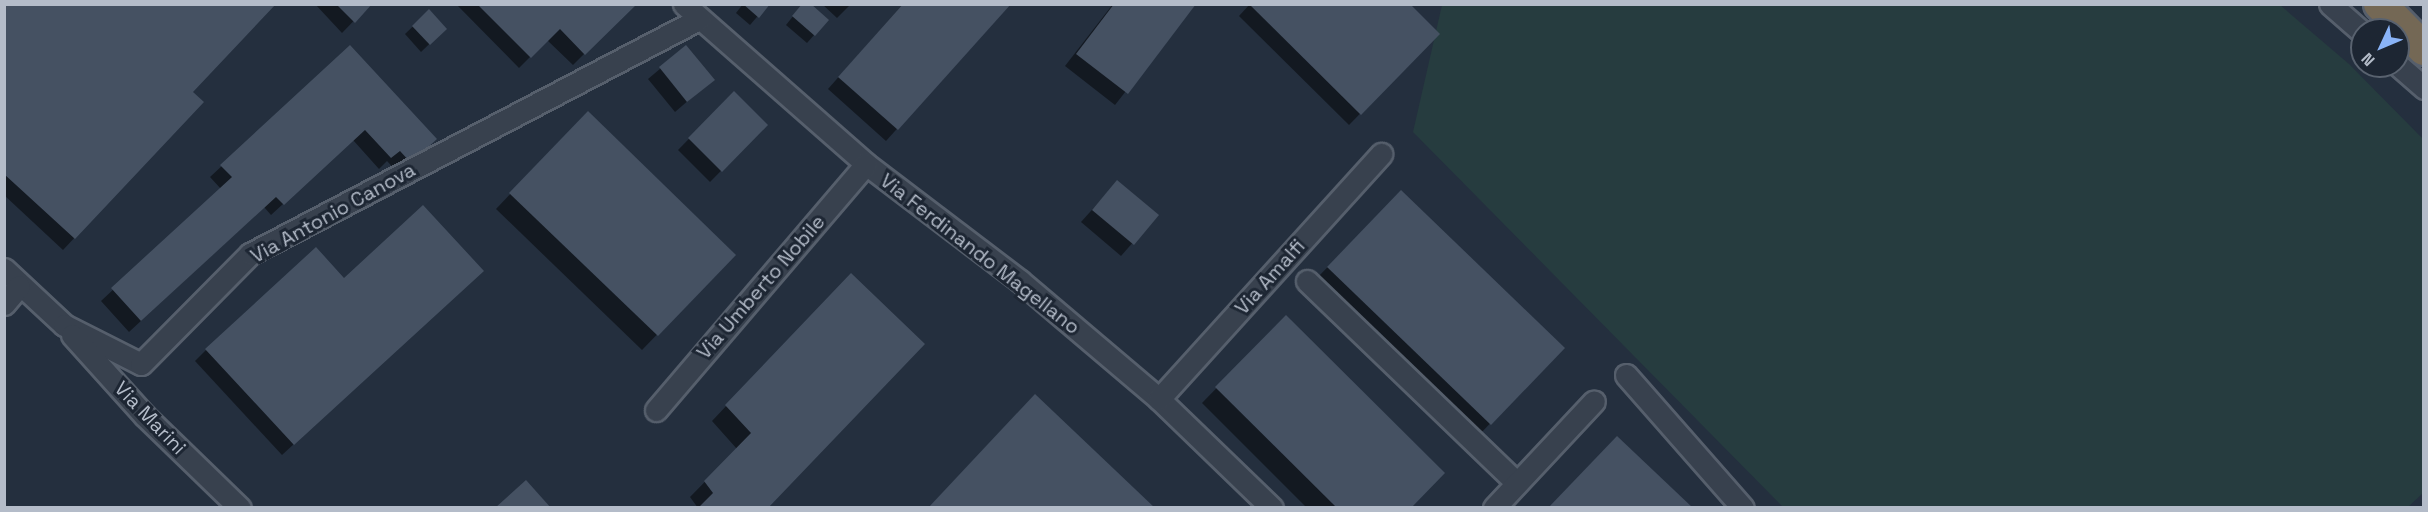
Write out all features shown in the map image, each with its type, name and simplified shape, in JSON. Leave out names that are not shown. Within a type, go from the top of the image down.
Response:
[{"type":"highway","points":[[2380,4],[2424,49]]},
{"type":"street","points":[[2330,4],[2350,22]]},
{"type":"street","name":"Via Ferdinando Magellano","points":[[692,12],[866,164],[1020,281],[1159,399],[1272,507]]},
{"type":"street","name":"Via Antonio Canova","points":[[4,270],[64,325],[141,364],[250,254],[692,12]]},
{"type":"street","points":[[2410,76],[2424,88]]},
{"type":"street","name":"Via Amalfi","points":[[1159,399],[1381,154]]},
{"type":"street","name":"Via Umberto Nobile","points":[[656,410],[866,164]]},
{"type":"street","points":[[1307,281],[1517,483]]},
{"type":"street","points":[[4,304],[19,286]]},
{"type":"street","name":"Via Marini","points":[[64,325],[145,416],[240,507]]},
{"type":"street","points":[[1626,375],[1743,507]]},
{"type":"street","points":[[1494,507],[1594,401]]},
{"type":"green space","points":[[1442,5],[2280,5],[2350,65],[2350,78],[2363,78],[2423,139],[2423,493],[2407,508],[1783,507],[1413,132]]},
{"type":"building","points":[[4,4],[276,4],[193,92],[204,102],[75,239],[4,174]]},
{"type":"building","points":[[336,4],[372,4],[355,23]]},
{"type":"building","points":[[743,4],[770,4],[759,18]]},
{"type":"building","points":[[802,4],[811,4],[829,20],[815,36],[792,16]]},
{"type":"building","points":[[903,4],[1011,4],[898,130],[838,77]]},
{"type":"building","points":[[1114,4],[1196,4],[1128,94],[1076,54]]},
{"type":"building","points":[[1249,4],[1410,4],[1440,34],[1361,115]]},
{"type":"building","points":[[478,5],[636,5],[585,55],[560,29],[531,58]]},
{"type":"building","points":[[429,9],[447,29],[430,45],[412,26]]},
{"type":"building","points":[[350,45],[437,139],[411,163],[400,151],[391,158],[365,130],[284,205],[276,197],[141,321],[111,288],[232,177],[220,165]]},
{"type":"building","points":[[686,45],[715,80],[687,102],[659,67]]},
{"type":"building","points":[[734,91],[768,125],[722,172],[688,138]]},
{"type":"building","points":[[588,111],[736,255],[658,336],[509,193]]},
{"type":"building","points":[[1117,180],[1159,215],[1134,245],[1092,210]]},
{"type":"building","points":[[1401,190],[1565,348],[1491,425],[1327,267]]},
{"type":"building","points":[[423,205],[484,271],[294,445],[205,349],[316,247],[344,278]]},
{"type":"building","points":[[851,273],[925,344],[768,508],[698,508],[713,493],[704,481],[751,433],[725,405]]},
{"type":"building","points":[[1286,315],[1445,473],[1411,508],[1337,508],[1215,387]]},
{"type":"building","points":[[1035,394],[1155,508],[928,508]]},
{"type":"building","points":[[1617,436],[1693,508],[1548,508]]},
{"type":"building","points":[[526,480],[551,508],[495,508]]}]
